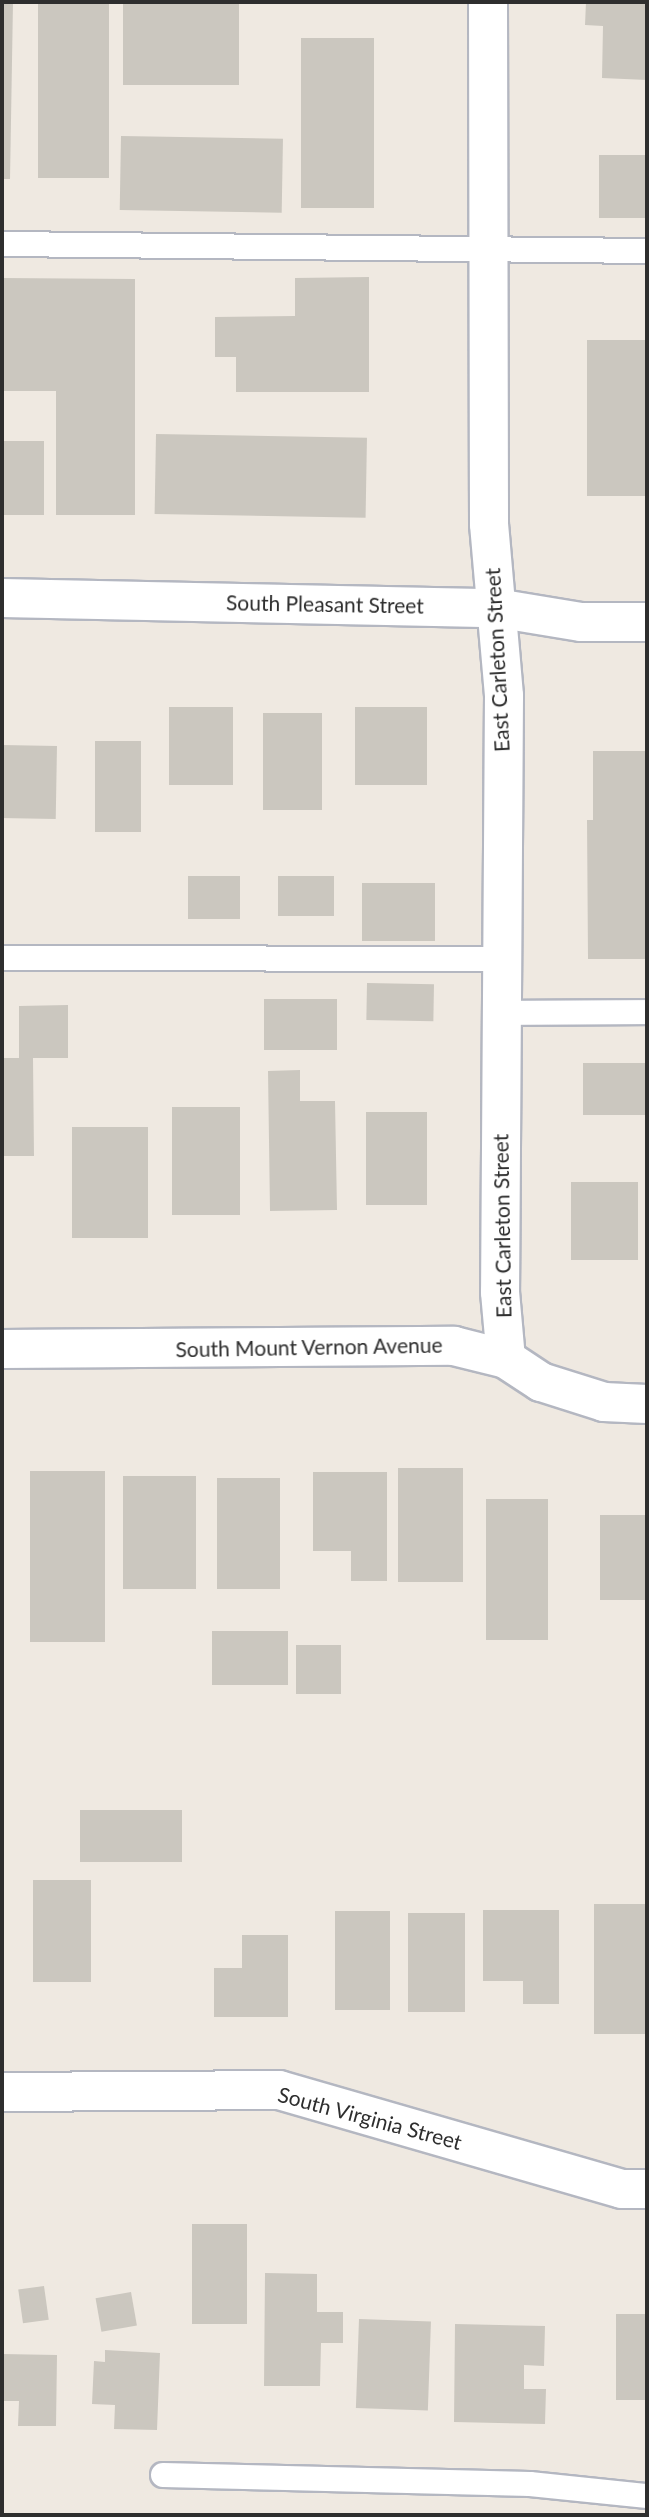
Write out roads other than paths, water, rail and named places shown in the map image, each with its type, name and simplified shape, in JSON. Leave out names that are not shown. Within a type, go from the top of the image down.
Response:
[{"type":"street","name":"East Carleton Street","points":[[488,2],[489,524],[504,696],[500,1292],[506,1359]]},
{"type":"street","name":"South Pleasant Street","points":[[2,598],[496,608],[581,622],[647,622]]},
{"type":"street","name":"South Mount Vernon Avenue","points":[[2,1349],[454,1346],[506,1359],[541,1382],[604,1402],[647,1404]]},
{"type":"street","name":"South Virginia Street","points":[[2,2092],[279,2090],[622,2189],[647,2189]]},
{"type":"lane","points":[[2,244],[647,251]]},
{"type":"lane","points":[[2,958],[502,959]]},
{"type":"lane","points":[[500,1013],[647,1012]]},
{"type":"lane","points":[[163,2475],[530,2484],[647,2496]]}]
